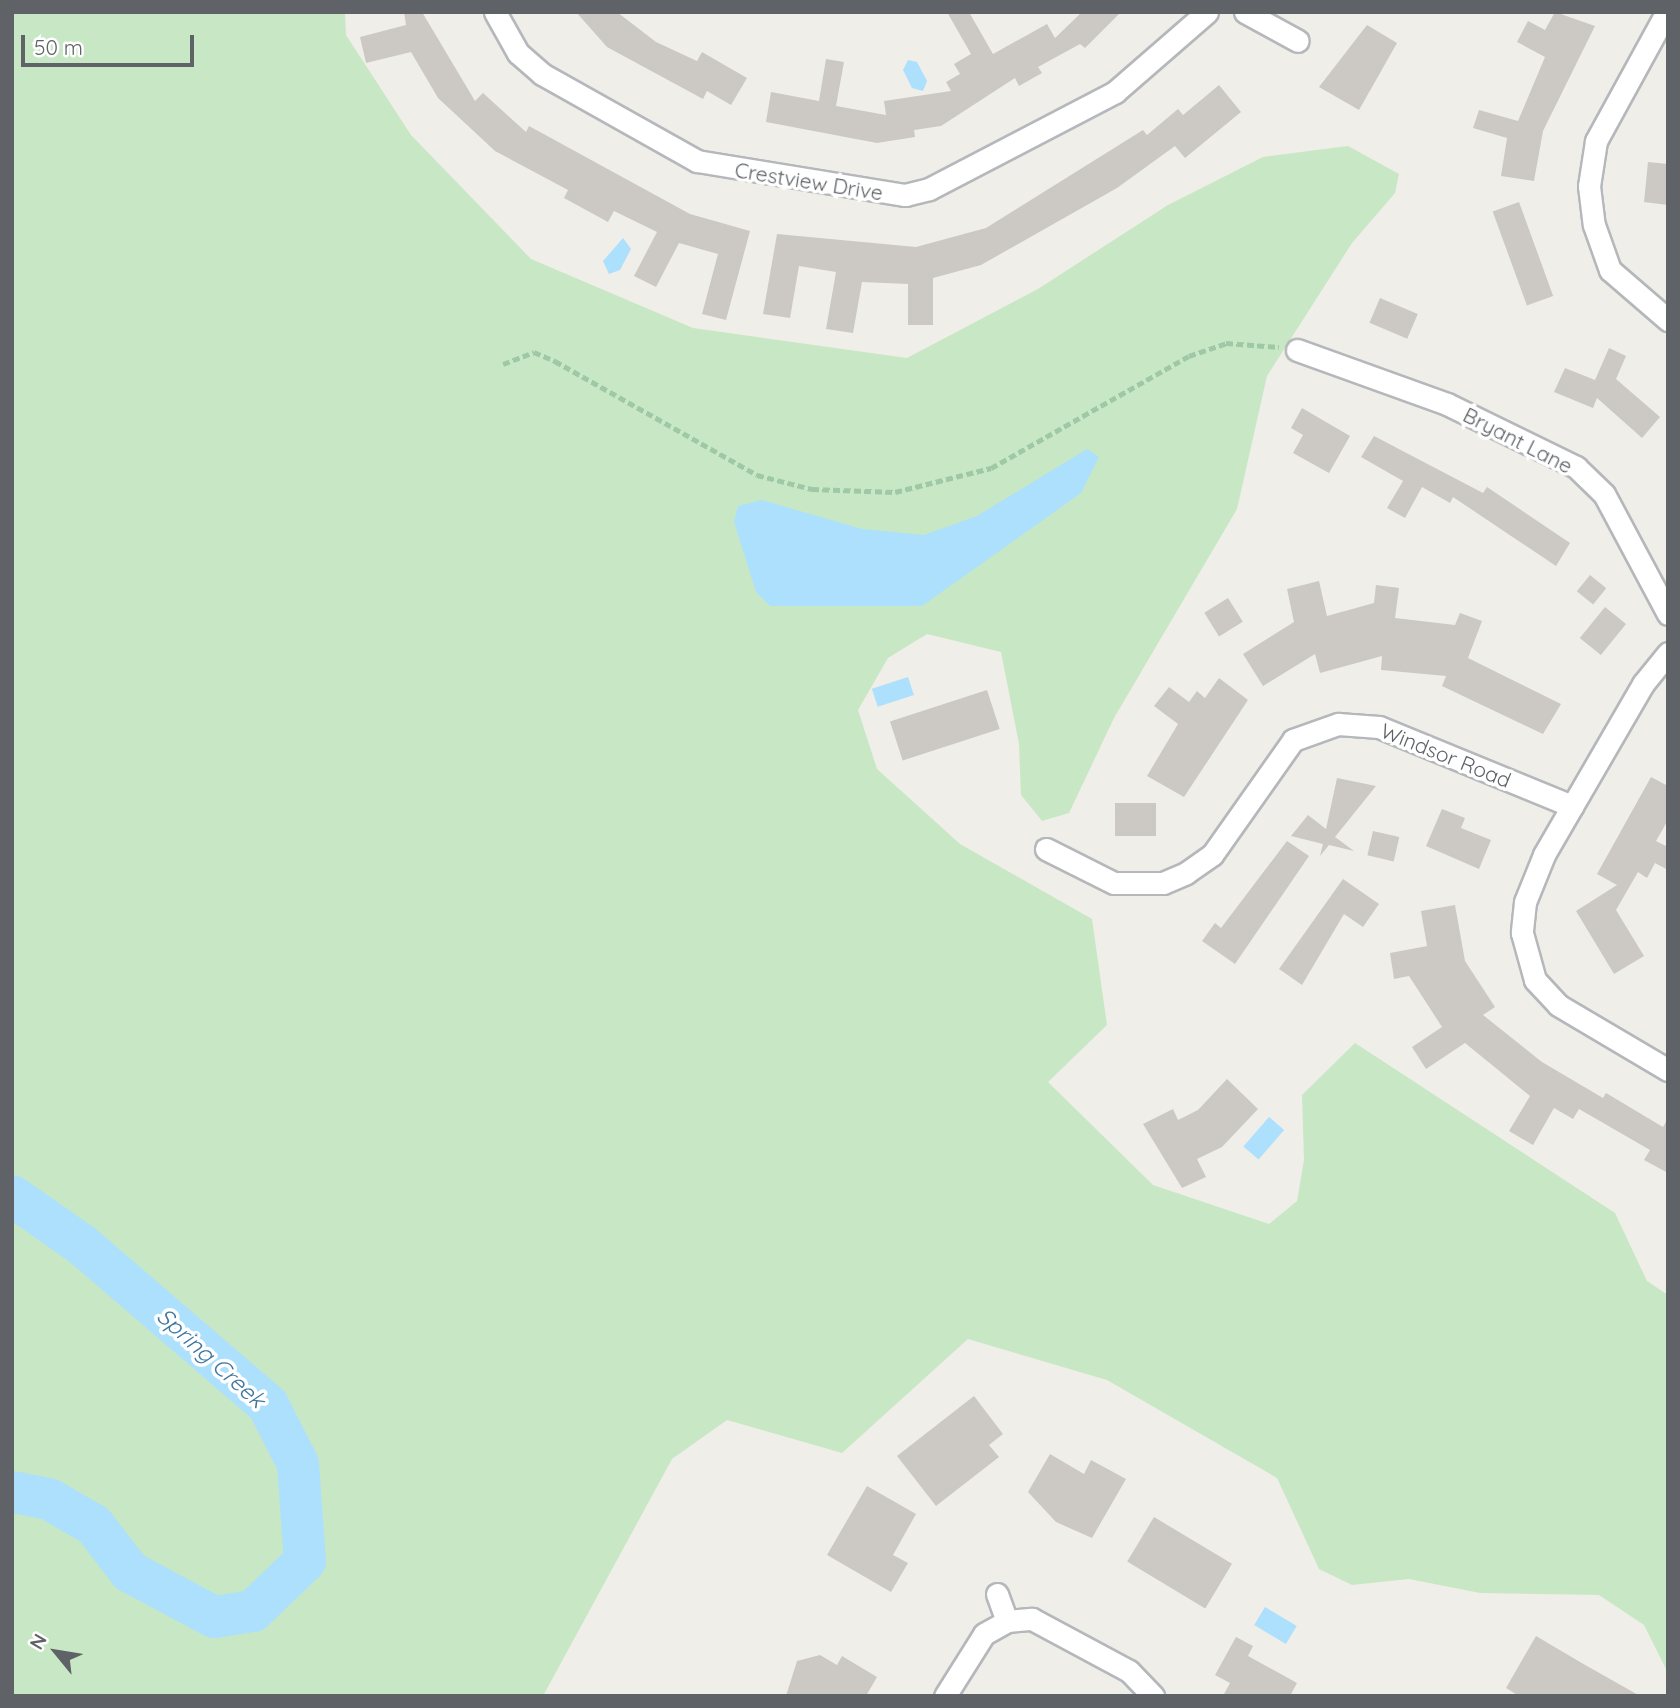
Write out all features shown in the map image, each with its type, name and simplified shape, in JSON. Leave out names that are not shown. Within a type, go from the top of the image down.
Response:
[{"type":"street","name":"Crestview Drive","points":[[495,12],[518,53],[542,74],[697,161],[905,195],[929,189],[1115,92],[1207,12]]},
{"type":"street","points":[[1245,12],[1298,41]]},
{"type":"street","points":[[1664,14],[1596,141],[1589,186],[1594,225],[1610,270],[1668,320]]},
{"type":"street","name":"Bryant Lane","points":[[1297,349],[1447,404],[1576,467],[1604,494],[1668,614]]},
{"type":"street","points":[[1668,653],[1572,806],[1525,902],[1524,958],[1558,1005],[1668,1070]]},
{"type":"street","name":"Windsor Road","points":[[1046,849],[1114,883],[1137,886],[1175,878],[1212,855],[1293,740],[1338,724],[1379,727],[1572,806]]},
{"type":"street","points":[[997,1594],[1007,1621]]},
{"type":"street","points":[[945,1696],[984,1633],[1007,1621],[1032,1619],[1059,1630],[1129,1671],[1153,1696]]},
{"type":"path","points":[[503,364],[534,352],[677,424],[757,475],[858,492],[895,492],[992,468],[1189,356],[1226,343],[1297,349]]},
{"type":"green space","points":[[12,12],[345,12],[346,35],[411,135],[531,259],[693,328],[907,358],[1038,289],[1168,205],[1263,157],[1348,146],[1399,174],[1395,193],[1352,243],[1267,376],[1237,509],[1114,718],[1069,813],[1042,821],[1021,795],[1019,744],[1001,652],[927,634],[888,658],[858,710],[877,769],[960,844],[1092,919],[1107,1025],[1048,1082],[1153,1185],[1269,1224],[1297,1201],[1304,1160],[1302,1095],[1355,1043],[1615,1213],[1647,1281],[1668,1295],[1668,1673],[1644,1625],[1599,1595],[1480,1593],[1409,1579],[1352,1585],[1319,1569],[1277,1478],[1107,1380],[968,1339],[842,1453],[727,1420],[672,1459],[543,1696],[12,1696]]},
{"type":"water","points":[[908,60],[917,62],[927,81],[923,91],[912,88],[903,70]]},
{"type":"water","points":[[623,238],[631,249],[620,270],[609,274],[603,261]]},
{"type":"water","points":[[1087,449],[1099,457],[1081,493],[922,606],[770,606],[756,592],[734,522],[738,506],[762,500],[862,529],[924,535],[977,516]]},
{"type":"water","points":[[908,677],[914,695],[878,707],[872,689]]},
{"type":"water","points":[[1269,1117],[1284,1130],[1259,1160],[1243,1146]]},
{"type":"water","points":[[1265,1607],[1297,1626],[1286,1644],[1254,1625]]},
{"type":"building","points":[[404,12],[422,12],[475,101],[483,93],[526,132],[529,126],[690,214],[750,231],[726,320],[702,314],[718,254],[679,243],[656,287],[634,276],[657,232],[614,211],[608,222],[564,198],[568,190],[495,151],[438,98],[411,52],[366,63],[360,37],[406,25]]},
{"type":"building","points":[[576,12],[617,12],[656,42],[697,61],[702,52],[747,78],[731,105],[707,91],[703,99],[607,47]]},
{"type":"building","points":[[947,12],[969,12],[993,54],[1047,24],[1055,38],[1082,12],[1121,12],[1085,48],[1080,44],[1038,67],[1042,73],[1019,86],[1015,78],[941,126],[914,130],[915,137],[877,143],[766,122],[771,92],[819,101],[826,59],[844,62],[836,106],[886,115],[884,101],[951,91],[946,82],[960,74],[954,64],[971,54]]},
{"type":"building","points":[[1555,12],[1595,26],[1543,131],[1534,181],[1501,176],[1507,138],[1473,128],[1479,110],[1518,121],[1545,57],[1517,42],[1528,21],[1545,30]]},
{"type":"building","points":[[1367,25],[1397,43],[1359,110],[1319,87]]},
{"type":"building","points":[[1219,85],[1241,112],[1185,158],[1175,146],[1117,188],[981,265],[933,278],[933,325],[908,325],[908,284],[862,282],[853,333],[826,329],[836,272],[799,266],[790,318],[763,314],[777,234],[916,247],[986,228],[1143,130],[1147,135],[1178,109],[1183,115]]},
{"type":"building","points":[[1648,162],[1668,164],[1668,205],[1644,202]]},
{"type":"building","points":[[1519,202],[1553,296],[1527,306],[1493,212]]},
{"type":"building","points":[[1380,298],[1418,314],[1407,339],[1369,323]]},
{"type":"building","points":[[1609,348],[1626,356],[1616,379],[1660,417],[1642,438],[1597,398],[1593,408],[1554,392],[1565,368],[1595,380]]},
{"type":"building","points":[[1302,408],[1350,436],[1329,473],[1293,453],[1303,435],[1291,428]]},
{"type":"building","points":[[1374,436],[1483,493],[1487,487],[1570,543],[1556,566],[1453,497],[1450,503],[1422,487],[1405,518],[1387,508],[1403,481],[1361,457]]},
{"type":"building","points":[[1590,575],[1606,588],[1593,605],[1577,591]]},
{"type":"building","points":[[1319,581],[1327,616],[1374,603],[1376,585],[1399,588],[1395,618],[1455,625],[1460,613],[1482,621],[1468,658],[1561,704],[1543,734],[1442,686],[1446,676],[1381,670],[1382,656],[1320,673],[1315,654],[1263,686],[1243,654],[1294,622],[1287,589]]},
{"type":"building","points":[[1228,598],[1243,622],[1219,637],[1204,613]]},
{"type":"building","points":[[1605,607],[1626,624],[1601,655],[1580,638]]},
{"type":"building","points":[[1219,678],[1248,700],[1184,797],[1147,776],[1178,724],[1154,706],[1169,687],[1189,702],[1197,691],[1205,698]]},
{"type":"building","points":[[987,690],[1000,729],[903,761],[890,722]]},
{"type":"building","points":[[1651,777],[1668,786],[1668,820],[1656,841],[1668,847],[1668,870],[1655,863],[1647,878],[1638,872],[1616,910],[1644,956],[1614,974],[1576,911],[1617,885],[1597,874]]},
{"type":"building","points":[[1337,778],[1376,786],[1335,837],[1354,851],[1329,845],[1320,856],[1323,844],[1291,836],[1308,815],[1326,829]]},
{"type":"building","points":[[1115,803],[1156,803],[1156,836],[1115,836]]},
{"type":"building","points":[[1442,809],[1465,818],[1461,828],[1491,840],[1479,869],[1426,846]]},
{"type":"building","points":[[1373,831],[1399,837],[1394,861],[1367,855]]},
{"type":"building","points":[[1287,841],[1309,856],[1235,964],[1202,941],[1215,923],[1221,928]]},
{"type":"building","points":[[1343,879],[1379,904],[1363,927],[1344,914],[1302,985],[1279,969]]},
{"type":"building","points":[[1455,905],[1465,961],[1495,1007],[1483,1015],[1542,1062],[1603,1098],[1606,1093],[1663,1127],[1668,1118],[1668,1173],[1644,1160],[1650,1150],[1579,1109],[1573,1119],[1554,1108],[1533,1145],[1509,1131],[1530,1096],[1465,1043],[1426,1069],[1412,1047],[1442,1027],[1409,976],[1394,979],[1390,953],[1427,946],[1421,911]]},
{"type":"building","points":[[1227,1079],[1258,1109],[1222,1147],[1197,1159],[1206,1177],[1182,1188],[1143,1124],[1173,1109],[1178,1120],[1198,1110]]},
{"type":"building","points":[[974,1396],[1003,1434],[989,1445],[999,1457],[936,1506],[897,1456]]},
{"type":"building","points":[[1050,1454],[1084,1474],[1091,1460],[1126,1479],[1092,1538],[1056,1522],[1028,1492]]},
{"type":"building","points":[[867,1486],[916,1514],[893,1555],[908,1563],[891,1592],[827,1555]]},
{"type":"building","points":[[1154,1517],[1232,1564],[1205,1608],[1127,1562]]},
{"type":"building","points":[[1536,1636],[1640,1696],[1519,1696],[1506,1688]]},
{"type":"building","points":[[1236,1637],[1253,1646],[1248,1656],[1297,1683],[1290,1696],[1223,1696],[1230,1683],[1215,1675]]},
{"type":"building","points":[[820,1655],[837,1665],[842,1656],[877,1677],[866,1696],[786,1696],[797,1661]]},
{"type":"waterway","name":"Spring Creek","points":[[12,1196],[81,1244],[268,1405],[298,1464],[305,1561],[253,1611],[214,1617],[130,1572],[94,1525],[49,1499],[12,1492]]}]
